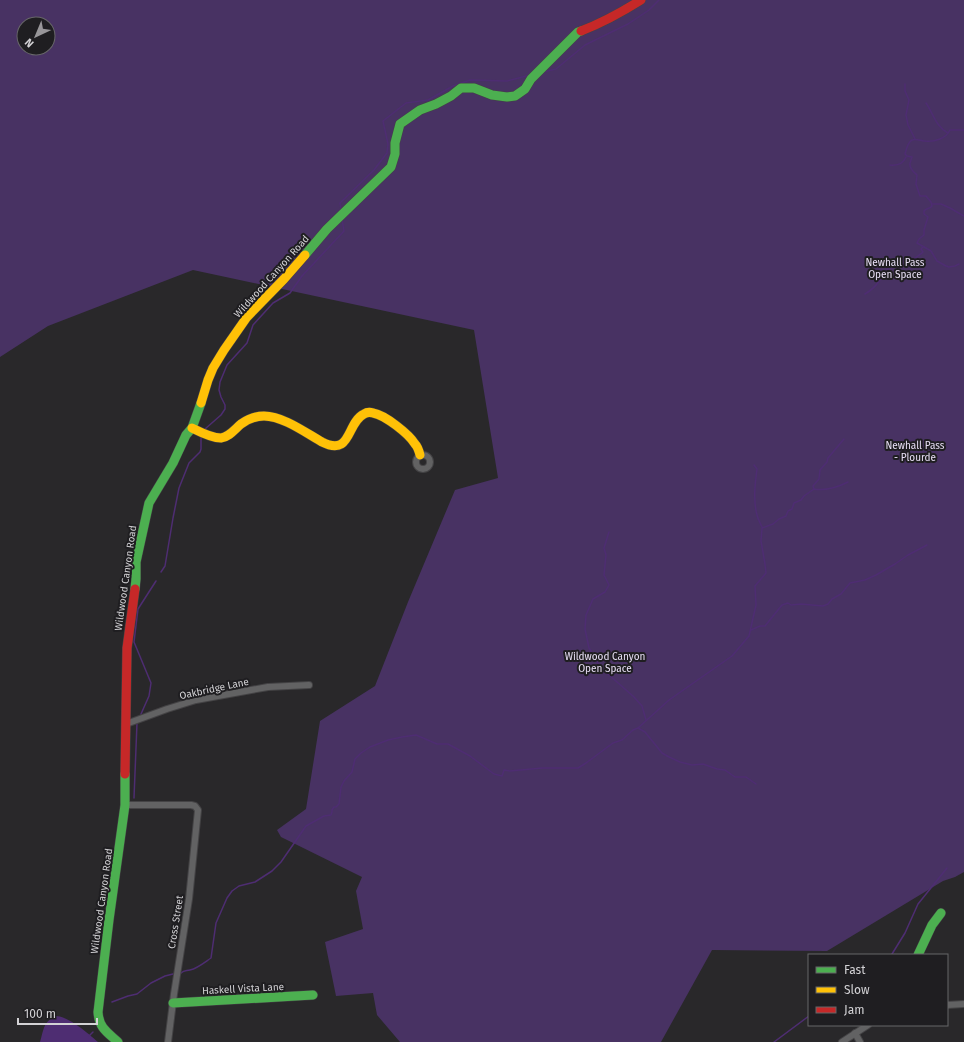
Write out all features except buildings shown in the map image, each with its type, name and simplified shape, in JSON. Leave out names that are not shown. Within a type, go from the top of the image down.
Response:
[{"type":"street","name":"Wildwood Canyon Road","points":[[118,1042],[99,1024],[98,1012],[125,805],[127,648],[136,579],[136,562],[146,510],[173,462],[186,435],[192,428],[199,411],[208,380],[216,363],[247,317],[264,298],[284,280],[326,229],[391,167],[395,154],[395,143],[400,124],[420,110],[451,96],[461,88],[474,88],[492,95],[507,97],[515,96],[525,89],[534,77],[578,32],[627,9],[641,0]]},
{"type":"street","points":[[192,428],[220,438],[228,436],[247,420],[256,416],[275,417],[326,444],[334,446],[342,444],[345,441],[356,419],[366,413],[373,413],[400,428],[418,446],[420,455]]},
{"type":"street","name":"Oakbridge Lane","points":[[126,724],[196,700],[268,688],[309,685]]},
{"type":"street","name":"Cross Street","points":[[125,805],[184,805],[195,806],[198,810],[189,899],[168,1042]]},
{"type":"street","points":[[918,954],[932,926],[941,913]]},
{"type":"street","name":"Haskell Vista Lane","points":[[173,1003],[313,995]]},
{"type":"street","points":[[948,1005],[964,1004]]},
{"type":"street","points":[[842,1042],[866,1026]]},
{"type":"street","points":[[855,1033],[860,1042]]},
{"type":"green space","points":[[0,0],[964,0],[964,872],[943,881],[827,951],[712,950],[661,1042],[400,1042],[377,1015],[373,993],[336,996],[325,942],[363,929],[356,891],[362,877],[281,837],[277,830],[306,809],[320,721],[375,686],[455,490],[498,478],[474,330],[193,270],[48,326],[0,357]]},
{"type":"shaded area","points":[[56,1016],[72,1022],[98,1042],[40,1042],[46,1023]]},
{"type":"waterway","points":[[543,72],[556,69],[585,45],[628,24],[649,10],[659,0]]},
{"type":"waterway","points":[[341,209],[340,203],[374,170],[387,153],[388,144],[383,121],[406,103],[428,100],[453,86],[470,80],[507,81],[530,75]]},
{"type":"waterway","points":[[905,84],[905,91],[909,100],[906,115],[908,125],[915,139]]},
{"type":"waterway","points":[[926,103],[940,127],[948,133]]},
{"type":"waterway","points":[[959,264],[949,267],[946,266],[937,261],[931,251],[917,243],[924,235],[928,217],[924,214],[924,211],[932,206],[931,202],[926,196],[920,196],[916,184],[917,175],[910,167],[912,157],[905,154],[908,144],[912,140],[936,140],[946,136],[950,130],[964,130]]},
{"type":"waterway","points":[[890,165],[900,164],[906,157]]},
{"type":"waterway","points":[[932,204],[941,204],[964,216]]},
{"type":"waterway","points":[[205,429],[221,415],[225,409],[225,405],[219,390],[220,382],[227,365],[247,343],[253,325],[273,303],[290,293],[302,276],[344,231],[342,219]]},
{"type":"waterway","points":[[865,294],[876,285],[889,268],[901,266],[909,262],[923,252],[921,249],[923,247]]},
{"type":"waterway","points":[[161,572],[165,566],[179,488],[189,463],[200,452],[201,437]]},
{"type":"waterway","points":[[814,489],[813,486],[819,479],[820,470],[844,439]]},
{"type":"waterway","points":[[754,465],[757,469],[755,504],[758,518],[762,527]]},
{"type":"waterway","points":[[181,973],[196,968],[211,958],[216,923],[227,898],[232,891],[239,886],[255,882],[272,871],[281,862],[306,826],[324,816],[331,815],[334,807],[339,804],[341,787],[352,772],[355,759],[370,747],[388,740],[416,735],[437,744],[448,744],[470,756],[494,774],[502,776],[504,770],[578,768],[613,743],[622,740],[633,730],[638,728],[669,700],[732,656],[749,636],[756,605],[755,586],[766,573],[761,541],[762,528],[773,524],[786,516],[788,511],[792,509],[794,503],[801,500],[814,489],[832,488],[848,482]]},
{"type":"waterway","points":[[609,532],[604,548],[606,555],[604,575],[609,585],[605,592],[593,599],[586,615],[585,629],[589,648],[600,667],[642,706],[646,720]]},
{"type":"waterway","points":[[751,630],[760,626],[765,626],[782,605],[788,603],[791,605],[801,604],[823,606],[828,604],[832,599],[841,594],[850,583],[865,580],[876,575],[927,545]]},
{"type":"waterway","points":[[141,714],[149,696],[151,683],[134,642],[138,609],[156,581]]},
{"type":"waterway","points":[[134,798],[137,723]]},
{"type":"waterway","points":[[638,728],[645,732],[662,753],[669,757],[692,765],[703,764],[725,770],[735,777],[746,777],[756,784]]},
{"type":"waterway","points":[[892,954],[905,933],[918,904],[947,868]]},
{"type":"waterway","points":[[112,1002],[137,994],[151,983],[173,974]]},
{"type":"waterway","points":[[774,1042],[808,1017]]},
{"type":"waterway","points":[[89,1036],[93,1032]]},
{"type":"traffic: fast","points":[[305,255],[327,229],[391,167],[395,154],[395,143],[400,124],[420,110],[451,96],[461,88],[474,88],[492,95],[507,97],[515,96],[525,89],[531,79],[578,32],[581,31]]},
{"type":"traffic: fast","points":[[135,589],[136,562],[149,503],[173,463],[186,435],[192,428],[201,403]]},
{"type":"traffic: fast","points":[[118,1042],[102,1026],[98,1012],[125,805],[125,774]]},
{"type":"traffic: fast","points":[[918,954],[932,925],[941,913]]},
{"type":"traffic: fast","points":[[173,1003],[313,995]]},
{"type":"traffic: slow","points":[[201,403],[213,368],[247,317],[305,255]]},
{"type":"traffic: slow","points":[[192,428],[210,436],[221,438],[249,419],[264,416],[286,422],[322,442],[332,445],[339,445],[348,437],[358,418],[365,413],[371,412],[384,417],[402,430],[416,445],[420,455]]},
{"type":"traffic: jam","points":[[581,31],[612,17],[641,0]]},
{"type":"traffic: jam","points":[[125,774],[127,648],[135,589]]},
{"type":"park label","name":"Newhall Pass Open Space","points":[[895,268]]},
{"type":"park label","name":"Newhall Pass - Plourde","points":[[915,450]]},
{"type":"park label","name":"Wildwood Canyon Open Space","points":[[605,662]]}]
